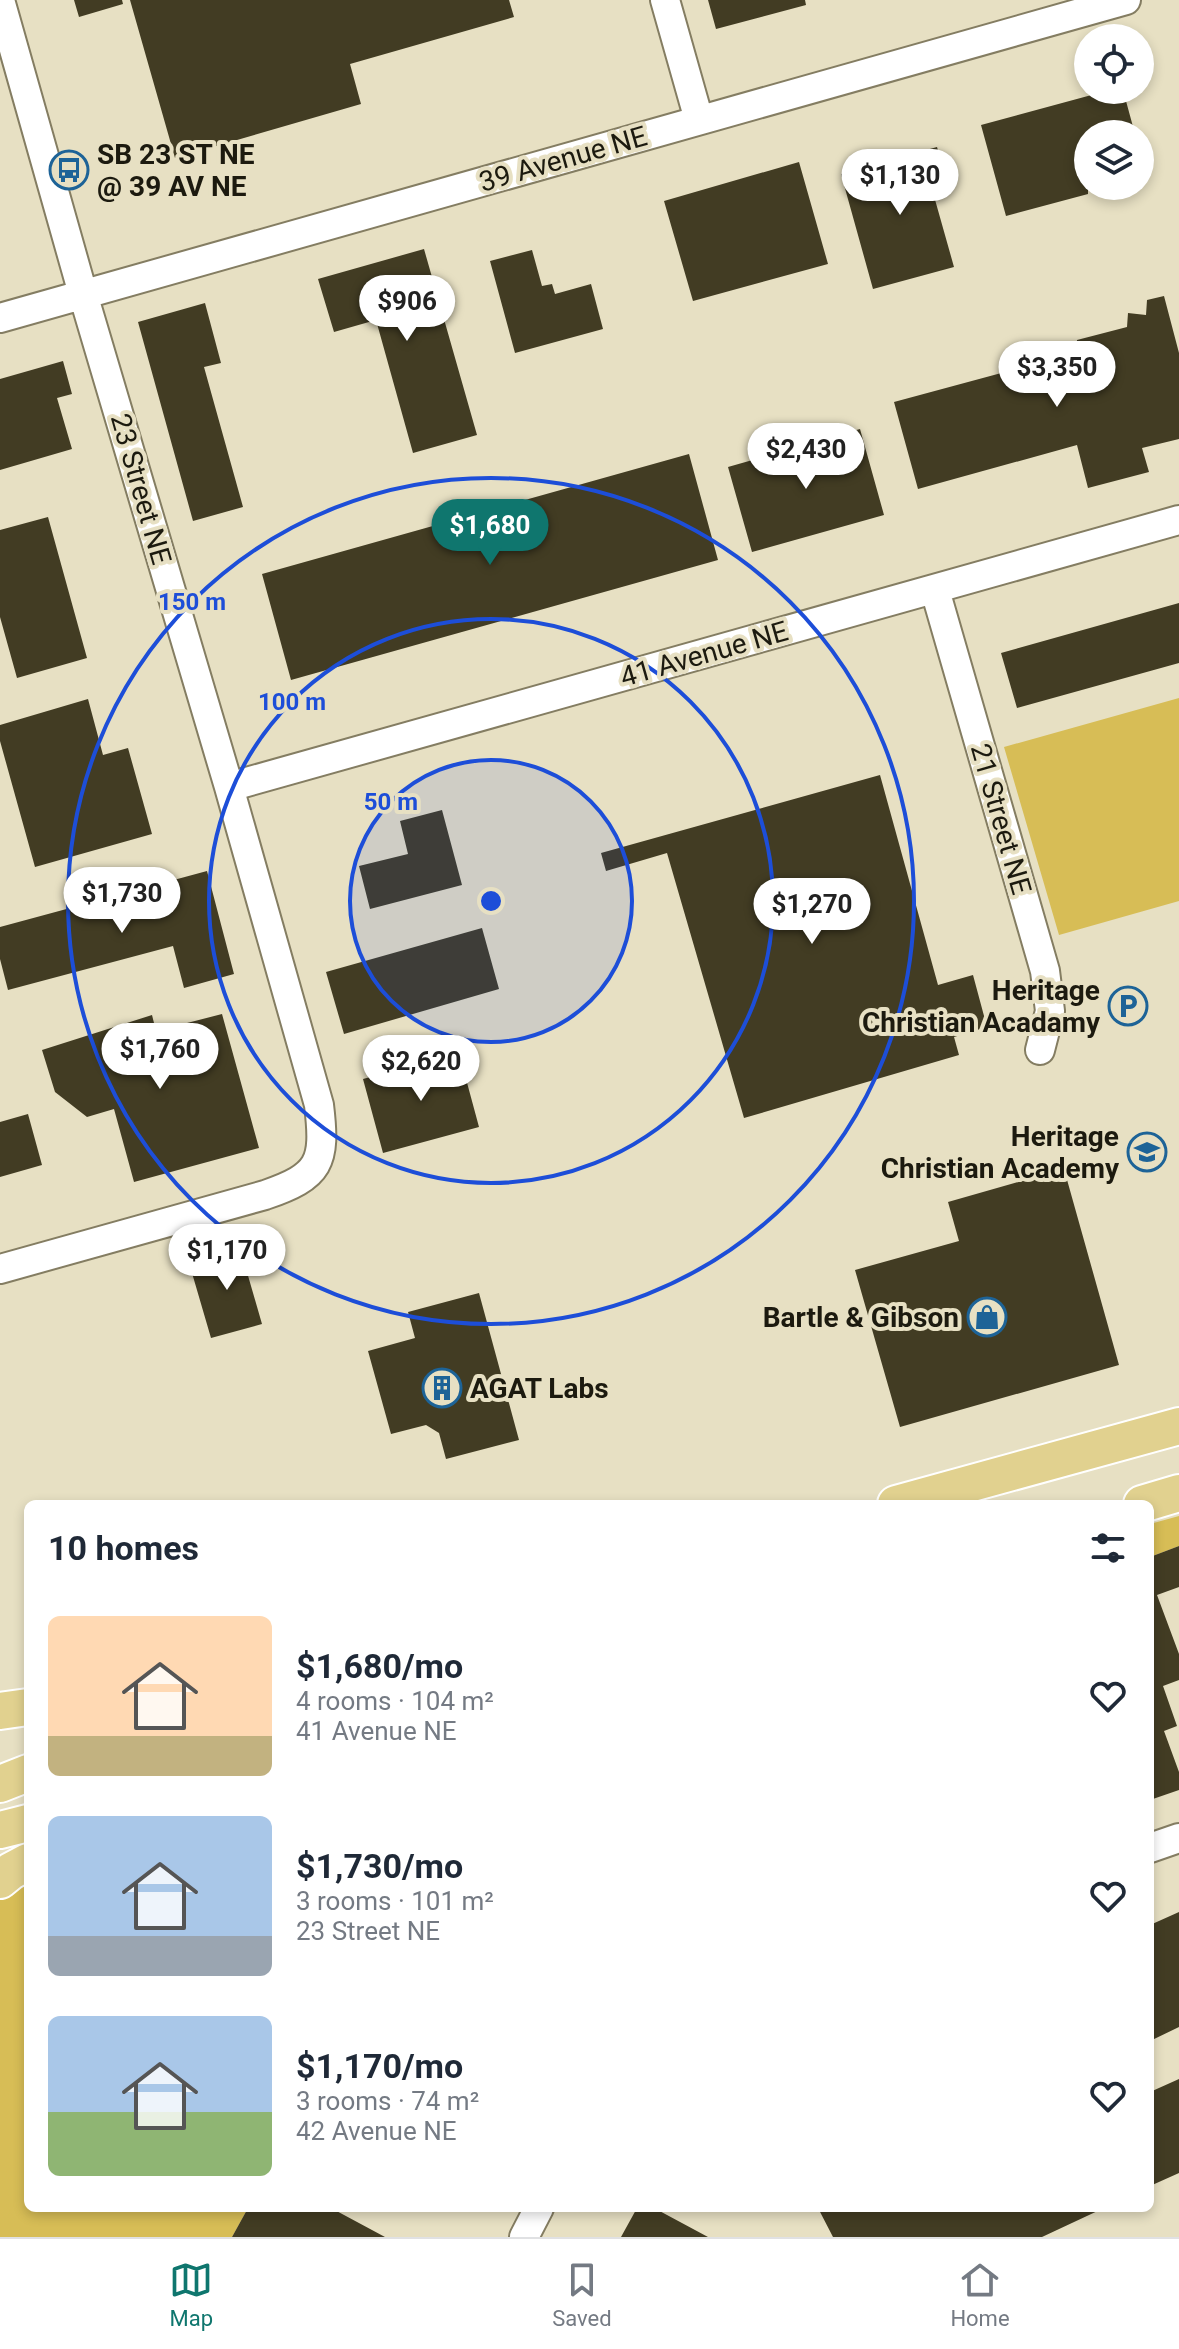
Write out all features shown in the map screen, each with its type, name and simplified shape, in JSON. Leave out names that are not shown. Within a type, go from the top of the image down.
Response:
[{"type":"main road","points":[[911,1500],[1179,1426]]},
{"type":"main road","points":[[1154,1500],[1179,1493]]},
{"type":"main road","points":[[0,1711],[24,1708]]},
{"type":"main road","points":[[0,1759],[24,1752]]},
{"type":"main road","points":[[0,1784],[24,1775]]},
{"type":"main road","points":[[0,1830],[24,1824]]},
{"type":"main road","points":[[0,1880],[24,1864]]},
{"type":"street","name":"23 Street NE","points":[[0,0],[83,294],[229,787],[319,1105],[323,1138],[318,1164],[298,1183],[0,1269]]},
{"type":"street","points":[[665,0],[699,120]]},
{"type":"street","name":"39 Avenue NE","points":[[0,318],[1126,0]]},
{"type":"street","name":"41 Avenue NE","points":[[229,787],[1179,520]]},
{"type":"street","name":"21 Street NE","points":[[935,590],[1045,971],[1050,1011],[1040,1050]]},
{"type":"street","points":[[1154,1847],[1179,1838]]},
{"type":"street","points":[[524,2237],[537,2212]]},
{"type":"shaded area","points":[[1179,698],[1179,901],[1059,935],[1004,747]]},
{"type":"shaded area","points":[[1179,1516],[1179,1546],[1154,1555],[1154,1523]]},
{"type":"shaded area","points":[[24,1882],[24,2212],[246,2212],[232,2237],[0,2237],[0,1900]]},
{"type":"building","points":[[74,0],[122,0],[123,4],[79,17]]},
{"type":"building","points":[[130,0],[509,0],[514,17],[350,64],[361,104],[175,158]]},
{"type":"building","points":[[708,0],[805,0],[806,5],[716,29]]},
{"type":"building","points":[[1074,100],[1074,104],[1127,104],[1131,120],[1074,120],[1074,198],[1006,216],[981,125]]},
{"type":"building","points":[[937,147],[948,184],[932,189],[954,267],[873,289],[841,174]]},
{"type":"building","points":[[799,162],[828,264],[693,301],[664,201]]},
{"type":"building","points":[[424,249],[477,435],[413,453],[376,320],[334,332],[318,279]]},
{"type":"building","points":[[532,250],[542,286],[552,284],[555,294],[591,284],[603,329],[515,353],[490,261]]},
{"type":"building","points":[[1164,296],[1179,353],[1179,439],[1142,448],[1149,472],[1088,488],[1077,445],[918,489],[894,402],[1076,353],[1077,340],[1127,327],[1128,313],[1146,315],[1147,300]]},
{"type":"building","points":[[205,303],[221,363],[204,367],[243,507],[193,521],[138,322]]},
{"type":"building","points":[[63,361],[72,394],[57,398],[72,449],[0,470],[0,379]]},
{"type":"building","points":[[860,429],[884,515],[752,552],[728,467]]},
{"type":"building","points":[[689,454],[718,560],[291,680],[262,574]]},
{"type":"building","points":[[48,517],[87,658],[17,678],[0,617],[0,530]]},
{"type":"building","points":[[1179,603],[1179,663],[1017,708],[1001,653]]},
{"type":"building","points":[[88,699],[103,755],[128,748],[152,834],[35,867],[0,741],[0,725]]},
{"type":"building","points":[[880,775],[938,985],[973,975],[987,1027],[954,1037],[959,1055],[744,1118],[667,853],[606,871],[601,853]]},
{"type":"building","points":[[442,810],[462,885],[370,909],[359,866],[408,854],[400,821]]},
{"type":"building","points":[[207,871],[234,974],[184,988],[173,946],[8,990],[0,959],[0,927]]},
{"type":"building","points":[[482,928],[499,989],[344,1034],[326,972]]},
{"type":"building","points":[[222,1014],[259,1148],[134,1182],[114,1109],[87,1117],[55,1092],[42,1050],[152,1015],[156,1031]]},
{"type":"building","points":[[459,1053],[479,1127],[383,1153],[363,1079]]},
{"type":"building","points":[[28,1114],[42,1165],[0,1177],[0,1122]]},
{"type":"building","name":"Bartle & Gibson","points":[[1064,1169],[1119,1365],[900,1427],[855,1270],[959,1241],[948,1202]]},
{"type":"building","points":[[238,1241],[262,1324],[211,1338],[192,1273],[211,1267],[207,1250]]},
{"type":"building","name":"AGAT Labs","points":[[479,1293],[519,1440],[446,1459],[439,1433],[426,1425],[391,1434],[368,1351],[415,1338],[408,1312]]},
{"type":"building","points":[[1179,1546],[1179,1587],[1157,1595],[1179,1654],[1179,1680],[1163,1686],[1177,1726],[1164,1731],[1179,1772],[1179,1790],[1154,1799],[1154,1555]]},
{"type":"building","points":[[1179,1912],[1179,2027],[1154,2039],[1154,1923]]},
{"type":"building","points":[[1179,2079],[1179,2173],[1154,2184],[1154,2090]]},
{"type":"building","points":[[246,2212],[338,2212],[385,2237],[232,2237]]},
{"type":"building","points":[[635,2212],[661,2212],[708,2237],[621,2237]]},
{"type":"building","points":[[820,2212],[1095,2212],[1042,2237],[833,2237]]},
{"type":"place","name":"SB 23 ST NE @ 39 AV NE","points":[[69,170]]},
{"type":"place","name":"Heritage Christian Acadamy","points":[[1128,1006]]},
{"type":"place","name":"Heritage Christian Academy","points":[[1147,1152]]},
{"type":"place","name":"Bartle & Gibson","points":[[987,1317]]},
{"type":"place","name":"AGAT Labs","points":[[442,1388]]}]
